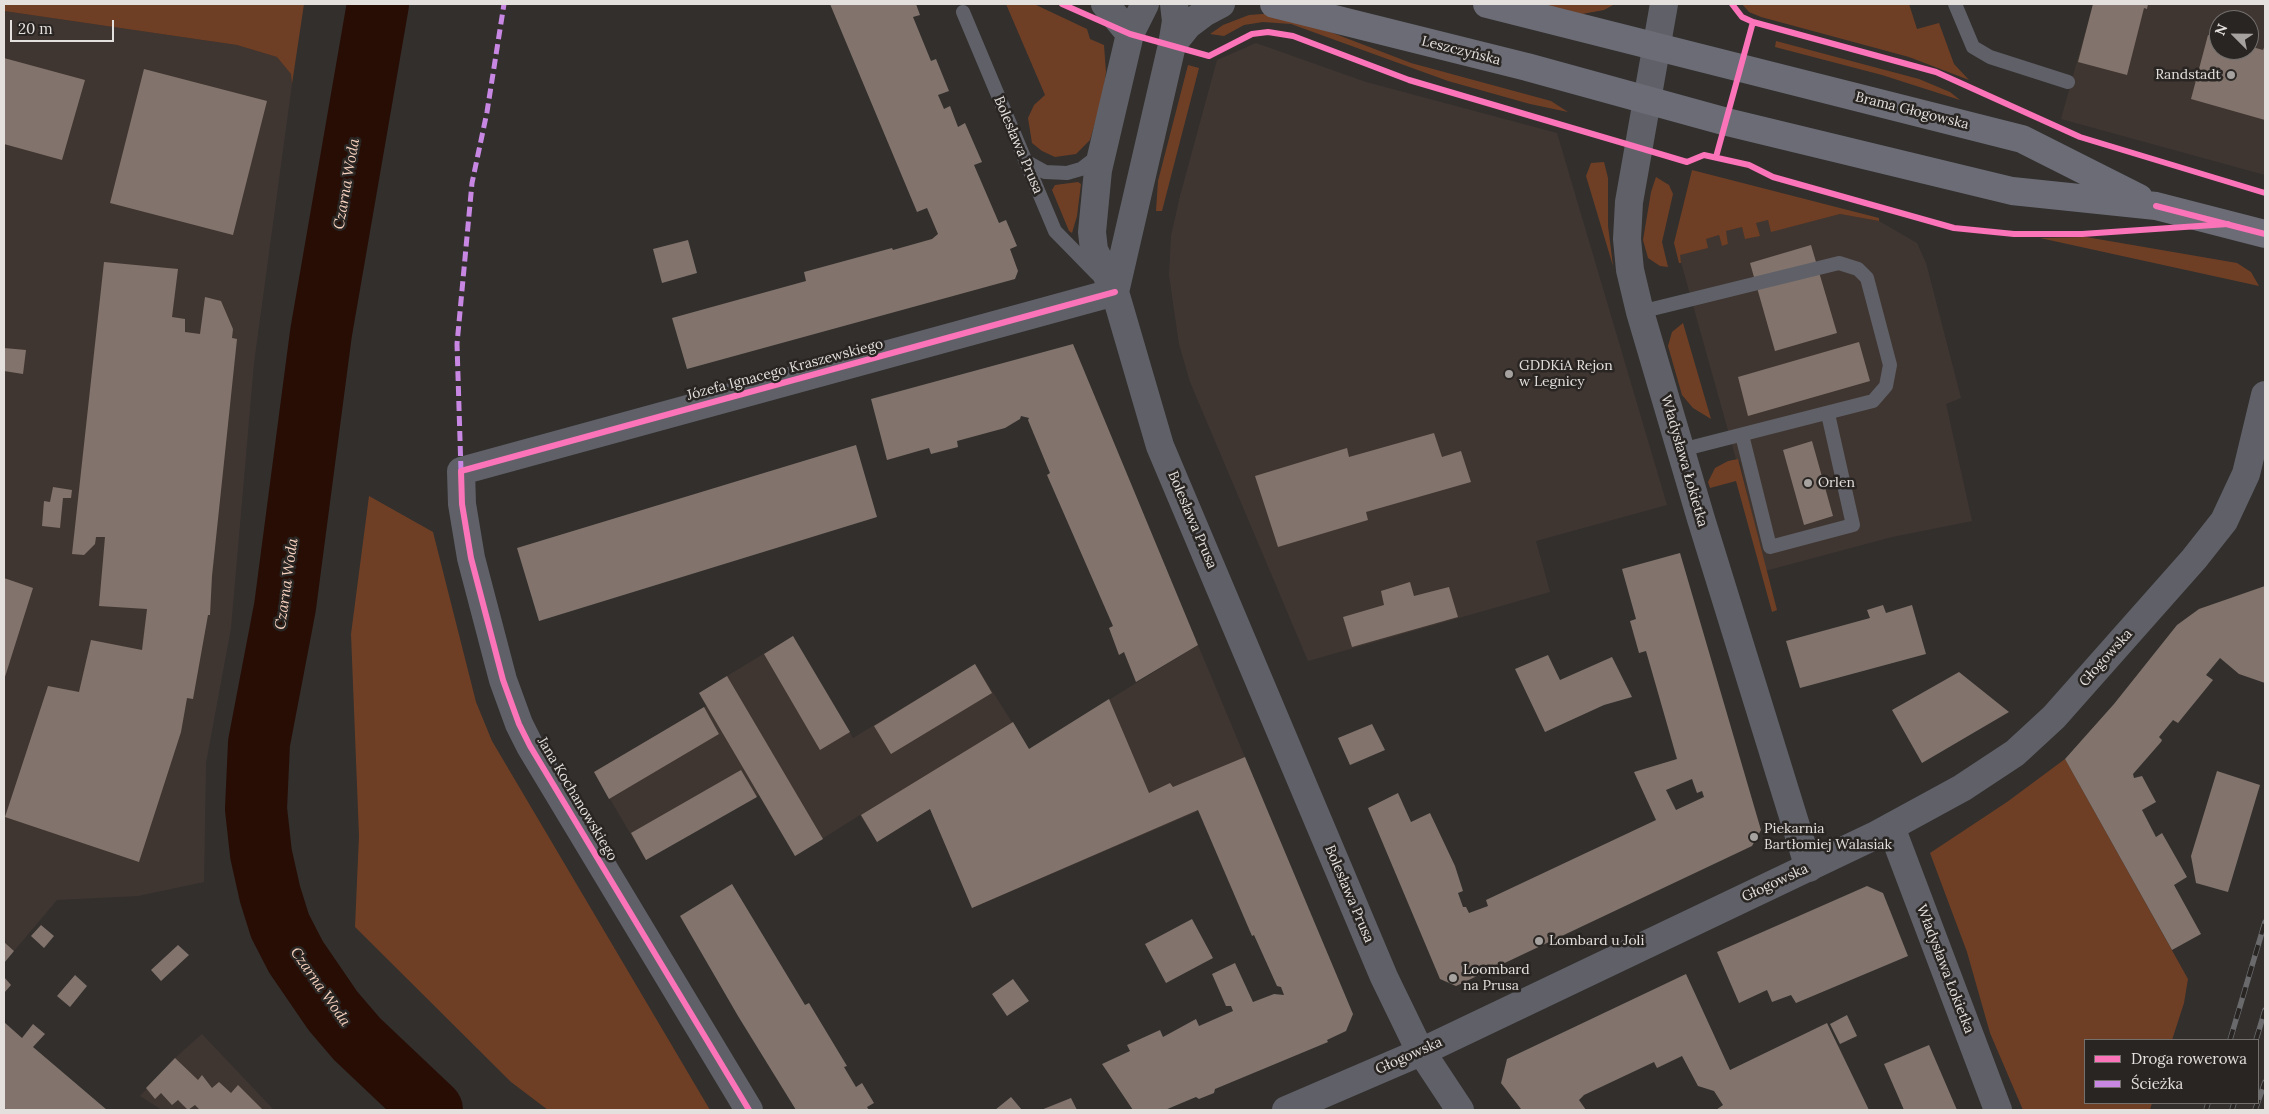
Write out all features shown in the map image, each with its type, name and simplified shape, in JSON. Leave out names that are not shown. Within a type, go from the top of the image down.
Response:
[{"type":"main road","name":"Leszczyńska","points":[[1274,4],[1527,67],[1648,101]]},
{"type":"main road","points":[[1487,4],[1656,46]]},
{"type":"main road","name":"Brama Głogowska","points":[[1656,46],[2022,139],[2156,206]]},
{"type":"main road","name":"Brama Głogowska","points":[[1648,101],[2012,191],[2156,206],[2265,234]]},
{"type":"street","points":[[1105,4],[1130,34]]},
{"type":"street","points":[[1115,292],[1094,250],[1092,232],[1094,197],[1130,34],[1145,4]]},
{"type":"street","points":[[1115,292],[1172,45],[1176,21],[1174,4]]},
{"type":"street","points":[[1172,45],[1188,25],[1204,13],[1221,4]]},
{"type":"street","name":"Władysława Łokietka","points":[[1664,4],[1627,220],[1630,270],[1640,312],[1681,450],[1809,868]]},
{"type":"street","name":"Józefa Ignacego Kraszewskiego","points":[[461,471],[1115,292]]},
{"type":"street","name":"Bolesława Prusa","points":[[1115,292],[1160,446],[1384,977],[1421,1052],[1460,1110]]},
{"type":"street","name":"Głogowska","points":[[1286,1110],[1421,1052],[1809,868],[1891,827],[1975,780],[2015,753],[2033,738],[2194,559],[2224,521],[2246,474],[2265,395]]},
{"type":"street","name":"Jana Kochanowskiego","points":[[461,471],[462,504],[471,558],[503,680],[519,724],[532,749],[749,1110]]},
{"type":"street","name":"Władysława Łokietka","points":[[1891,827],[1998,1110]]},
{"type":"lane","points":[[1955,4],[1973,47],[1990,57],[2068,82]]},
{"type":"lane","name":"Bolesława Prusa","points":[[963,12],[1055,231],[1115,292]]},
{"type":"lane","points":[[1025,161],[1045,172],[1067,173],[1081,169],[1094,161],[1104,149]]},
{"type":"lane","points":[[1640,312],[1838,263],[1858,270],[1867,278],[1890,365],[1886,386],[1873,401],[1681,450]]},
{"type":"lane","points":[[1742,434],[1770,547],[1853,525],[1828,414]]},
{"type":"shaded area","points":[[4,4],[304,4],[292,84],[291,74],[277,57],[237,45],[4,11]]},
{"type":"shaded area","points":[[1006,4],[1034,4],[1087,29],[1090,39],[1104,45],[1106,72],[1103,95],[1090,140],[1076,154],[1055,157],[1042,151],[1032,143],[1028,118],[1034,105],[1045,95]]},
{"type":"shaded area","points":[[1538,4],[1615,4],[1604,10],[1582,14]]},
{"type":"shaded area","points":[[1742,4],[1909,4],[1917,29],[1939,23],[1954,64],[1969,80],[1909,57],[1761,17],[1749,12]]},
{"type":"shaded area","points":[[2093,4],[2265,4],[2265,175],[2061,119]]},
{"type":"shaded area","points":[[4,11],[237,45],[277,57],[291,74],[292,84],[254,363],[231,628],[206,763],[204,882],[138,896],[57,900],[14,951],[4,942]]},
{"type":"shaded area","points":[[1249,15],[1282,15],[1299,20],[1411,63],[1551,101],[1568,112],[1530,104],[1448,81],[1291,24],[1263,22],[1244,25],[1224,36],[1210,34],[1223,25]]},
{"type":"shaded area","points":[[1776,41],[1919,79],[1950,92],[1960,100],[1882,75],[1775,47]]},
{"type":"shaded area","points":[[1256,43],[1366,82],[1557,133],[1667,505],[1536,541],[1550,592],[1308,661],[1190,382],[1179,344],[1169,275],[1171,236],[1217,60]]},
{"type":"shaded area","points":[[1188,65],[1199,68],[1162,211],[1156,211],[1158,181]]},
{"type":"shaded area","points":[[1604,162],[1608,178],[1608,226],[1613,266],[1586,176],[1591,163]]},
{"type":"shaded area","points":[[1692,170],[1879,218],[1879,221],[1840,214],[1771,232],[1768,220],[1756,223],[1760,236],[1745,239],[1742,227],[1726,231],[1728,244],[1722,246],[1719,235],[1706,239],[1708,248],[1680,255],[1681,263],[1679,263],[1674,243]]},
{"type":"shaded area","points":[[1656,177],[1669,185],[1673,194],[1662,242],[1668,267],[1660,266],[1648,258],[1643,240],[1651,192]]},
{"type":"shaded area","points":[[1078,182],[1081,184],[1077,216],[1072,233],[1069,231],[1052,190],[1055,185]]},
{"type":"shaded area","points":[[1840,214],[1879,221],[1917,243],[1926,263],[1961,398],[1946,404],[1972,521],[1892,537],[1765,571],[1740,462],[1736,459],[1679,255],[1707,248],[1705,239],[1719,235],[1722,246],[1728,244],[1725,231],[1742,227],[1746,239],[1759,235],[1756,223],[1768,220],[1772,231]]},
{"type":"shaded area","points":[[2086,237],[2237,263],[2251,272],[2259,286],[2040,238]]},
{"type":"shaded area","points":[[1683,323],[1711,419],[1693,408],[1682,395],[1668,346],[1672,332]]},
{"type":"shaded area","points":[[1738,459],[1777,610],[1772,612],[1736,481],[1710,488],[1708,482],[1715,468],[1728,461]]},
{"type":"shaded area","points":[[369,496],[433,532],[476,702],[492,741],[710,1110],[548,1110],[511,1082],[355,927],[359,836],[351,634]]},
{"type":"shaded area","points":[[793,636],[853,738],[975,664],[1029,749],[1198,645],[1257,786],[972,908],[930,809],[877,842],[860,815],[795,856],[759,795],[646,860],[594,772],[706,706],[699,693]]},
{"type":"shaded area","points":[[2065,759],[2188,979],[2184,1003],[2172,1039],[2084,1039],[2084,1104],[2152,1104],[2150,1110],[2023,1110],[1990,1033],[1967,952],[1930,853],[2007,802]]},
{"type":"shaded area","points":[[202,1034],[274,1110],[162,1110],[140,1096],[175,1058]]},
{"type":"building","points":[[830,4],[916,4],[920,15],[913,17],[931,61],[936,59],[949,91],[938,95],[944,109],[950,106],[958,127],[965,123],[982,162],[974,165],[999,223],[1006,220],[1017,246],[1010,249],[1018,271],[1015,279],[687,369],[672,318],[806,281],[804,272],[932,239],[938,234],[927,208],[917,212]]},
{"type":"building","points":[[2093,4],[2148,4],[2147,9],[2144,8],[2127,75],[2078,62]]},
{"type":"building","name":"Randstadt","points":[[2208,35],[2209,60],[2259,60],[2259,49],[2263,50],[2265,45],[2265,120],[2191,99]]},
{"type":"building","points":[[4,58],[85,80],[62,160],[4,144]]},
{"type":"building","points":[[144,69],[267,101],[233,235],[110,203]]},
{"type":"building","points":[[688,240],[697,273],[662,283],[653,249]]},
{"type":"building","points":[[1811,245],[1837,333],[1775,351],[1750,263]]},
{"type":"building","points":[[104,262],[178,269],[172,317],[185,319],[185,332],[200,334],[205,297],[221,301],[233,329],[232,338],[237,339],[212,576],[210,615],[208,615],[193,699],[187,698],[181,732],[139,862],[5,817],[48,686],[79,692],[91,640],[142,650],[147,609],[99,606],[105,537],[96,537],[95,544],[84,555],[72,554]]},
{"type":"building","points":[[1859,342],[1870,381],[1748,416],[1738,377]]},
{"type":"building","points":[[1073,344],[1198,645],[1136,682],[1124,652],[1119,655],[1109,628],[1113,626],[1047,475],[1050,473],[1028,420],[1029,418],[1021,416],[1020,419],[1005,428],[957,441],[958,447],[931,454],[929,448],[887,460],[871,399]]},
{"type":"building","points":[[4,348],[26,350],[23,374],[4,371]]},
{"type":"building","points":[[1434,433],[1442,457],[1461,451],[1471,482],[1366,512],[1368,520],[1278,547],[1255,476],[1347,448],[1349,457]]},
{"type":"building","name":"Orlen","points":[[1812,441],[1833,516],[1804,525],[1783,450]]},
{"type":"building","points":[[856,445],[877,517],[539,621],[517,548]]},
{"type":"building","points":[[53,487],[72,490],[71,498],[63,498],[60,528],[42,526],[44,501],[50,502]]},
{"type":"building","points":[[1680,553],[1761,830],[1752,846],[1456,986],[1440,979],[1368,808],[1398,793],[1411,822],[1430,813],[1455,866],[1463,891],[1458,893],[1463,907],[1466,907],[1469,913],[1488,906],[1486,900],[1656,820],[1634,772],[1677,759],[1646,651],[1639,653],[1630,621],[1636,619],[1622,569]],"holes":[[[1692,779],[1697,793],[1702,791],[1704,797],[1676,810],[1666,790]]]},
{"type":"building","points":[[4,578],[33,588],[4,680]]},
{"type":"building","points":[[1410,582],[1414,596],[1449,587],[1458,617],[1352,647],[1343,617],[1384,605],[1381,591]]},
{"type":"building","points":[[2265,586],[2265,683],[2239,674],[2220,658],[2206,675],[2213,680],[2178,723],[2173,720],[2159,737],[2162,740],[2161,742],[2133,774],[2134,778],[2142,776],[2156,802],[2142,810],[2156,837],[2162,833],[2187,877],[2174,885],[2201,934],[2172,950],[2065,759],[2114,704],[2177,625],[2199,609]]},
{"type":"building","points":[[1883,605],[1886,613],[1912,605],[1926,654],[1800,688],[1786,641],[1870,618],[1867,610]]},
{"type":"building","points":[[793,636],[850,732],[820,750],[764,654]]},
{"type":"building","points":[[1548,655],[1560,680],[1612,657],[1632,697],[1604,705],[1545,732],[1515,669]]},
{"type":"building","points":[[975,664],[992,693],[891,754],[874,726]]},
{"type":"building","points":[[1959,672],[2009,712],[1922,763],[1892,710]]},
{"type":"building","points":[[727,676],[823,839],[795,856],[699,693]]},
{"type":"building","points":[[1109,699],[1149,793],[1170,783],[1173,787],[1245,757],[1353,1014],[1346,1031],[1327,1040],[1328,1042],[1215,1089],[1214,1093],[1199,1099],[1196,1097],[1165,1110],[1133,1110],[1102,1064],[1130,1051],[1127,1045],[1160,1030],[1163,1037],[1196,1019],[1199,1026],[1233,1011],[1231,1006],[1226,1006],[1212,974],[1235,963],[1253,1002],[1274,994],[1284,995],[1281,987],[1277,986],[1254,935],[1252,936],[1198,810],[972,908],[930,809],[877,842],[861,815],[1013,722],[1029,749]]},
{"type":"building","points":[[704,707],[719,734],[609,799],[594,772]]},
{"type":"building","points":[[1372,724],[1385,750],[1350,765],[1338,738]]},
{"type":"building","points":[[741,770],[757,797],[646,860],[631,833]]},
{"type":"building","points":[[2217,771],[2260,785],[2228,892],[2196,883],[2191,856]]},
{"type":"building","points":[[732,884],[805,1005],[809,1003],[847,1066],[844,1067],[856,1087],[862,1083],[874,1103],[867,1107],[869,1110],[796,1110],[738,1016],[680,916]]},
{"type":"building","points":[[1867,886],[1883,893],[1908,956],[1796,1003],[1791,995],[1772,1002],[1767,990],[1739,1003],[1717,952]]},
{"type":"building","points":[[1192,919],[1213,958],[1166,983],[1145,944]]},
{"type":"building","points":[[41,925],[54,936],[44,948],[31,936]]},
{"type":"building","points":[[4,942],[14,951],[4,963]]},
{"type":"building","points":[[178,945],[189,955],[161,981],[151,970]]},
{"type":"building","points":[[1686,974],[1730,1070],[1827,1023],[1869,1110],[1716,1110],[1723,1105],[1714,1091],[1698,1086],[1682,1056],[1657,1068],[1654,1062],[1584,1095],[1579,1100],[1586,1110],[1518,1110],[1521,1109],[1501,1083],[1507,1059]]},
{"type":"building","points":[[75,975],[87,986],[70,1007],[57,996]]},
{"type":"building","points":[[4,977],[11,985],[4,993]]},
{"type":"building","points":[[1013,979],[1029,1001],[1007,1016],[992,994]]},
{"type":"building","points":[[1847,1015],[1857,1036],[1840,1044],[1830,1024]]},
{"type":"building","points":[[4,1022],[22,1038],[33,1024],[45,1034],[33,1047],[107,1110],[7,1110],[4,1108]]},
{"type":"building","points":[[1929,1045],[1957,1110],[1904,1110],[1884,1064]]},
{"type":"building","points":[[175,1058],[198,1080],[202,1075],[212,1088],[219,1082],[231,1093],[238,1085],[263,1110],[200,1110],[195,1105],[188,1110],[178,1100],[172,1105],[161,1093],[155,1099],[146,1088]]},
{"type":"building","points":[[1011,1097],[1022,1110],[995,1110]]},
{"type":"building","points":[[1071,1098],[1077,1110],[1041,1110]]},
{"type":"waterway","name":"Czarna Woda","points":[[378,4],[321,333],[285,607],[259,743],[256,809],[261,854],[270,894],[280,926],[296,957],[333,1011],[357,1039],[432,1110]]},
{"type":"railway","points":[[2230,1039],[2265,922]]},
{"type":"railway","points":[[2256,1039],[2265,1010]]},
{"type":"railway","points":[[2259,1099],[2265,1082]]},
{"type":"railway","points":[[2206,1110],[2208,1104]]},
{"type":"railway","points":[[2232,1110],[2234,1104]]},
{"type":"railway","points":[[2255,1110],[2257,1104]]},
{"type":"marked path","points":[[461,471],[457,344],[472,183],[487,112],[504,4]]},
{"type":"cycle path","points":[[1062,4],[1130,34],[1209,56],[1252,34],[1268,32],[1293,36],[1409,80],[1687,162],[1704,155],[1749,165],[1773,177],[1954,228],[2014,234],[2082,234],[2228,224]]},
{"type":"cycle path","points":[[1732,4],[1742,17],[1753,22],[1936,72],[2080,137],[2265,193]]},
{"type":"cycle path","points":[[1716,157],[1753,22]]},
{"type":"cycle path","points":[[2156,206],[2265,234]]},
{"type":"cycle path","points":[[749,1110],[530,746],[519,724],[503,680],[471,558],[462,504],[461,471],[1115,292]]},
{"type":"place","name":"Randstadt","points":[[2231,75]]},
{"type":"place","name":"GDDKiA Rejon w Legnicy","points":[[1509,374]]},
{"type":"place","name":"Orlen","points":[[1808,483]]},
{"type":"place","name":"Piekarnia Bartłomiej Walasiak","points":[[1754,837]]},
{"type":"place","name":"Lombard u Joli","points":[[1539,941]]},
{"type":"place","name":"Loombard na Prusa","points":[[1453,978]]}]
